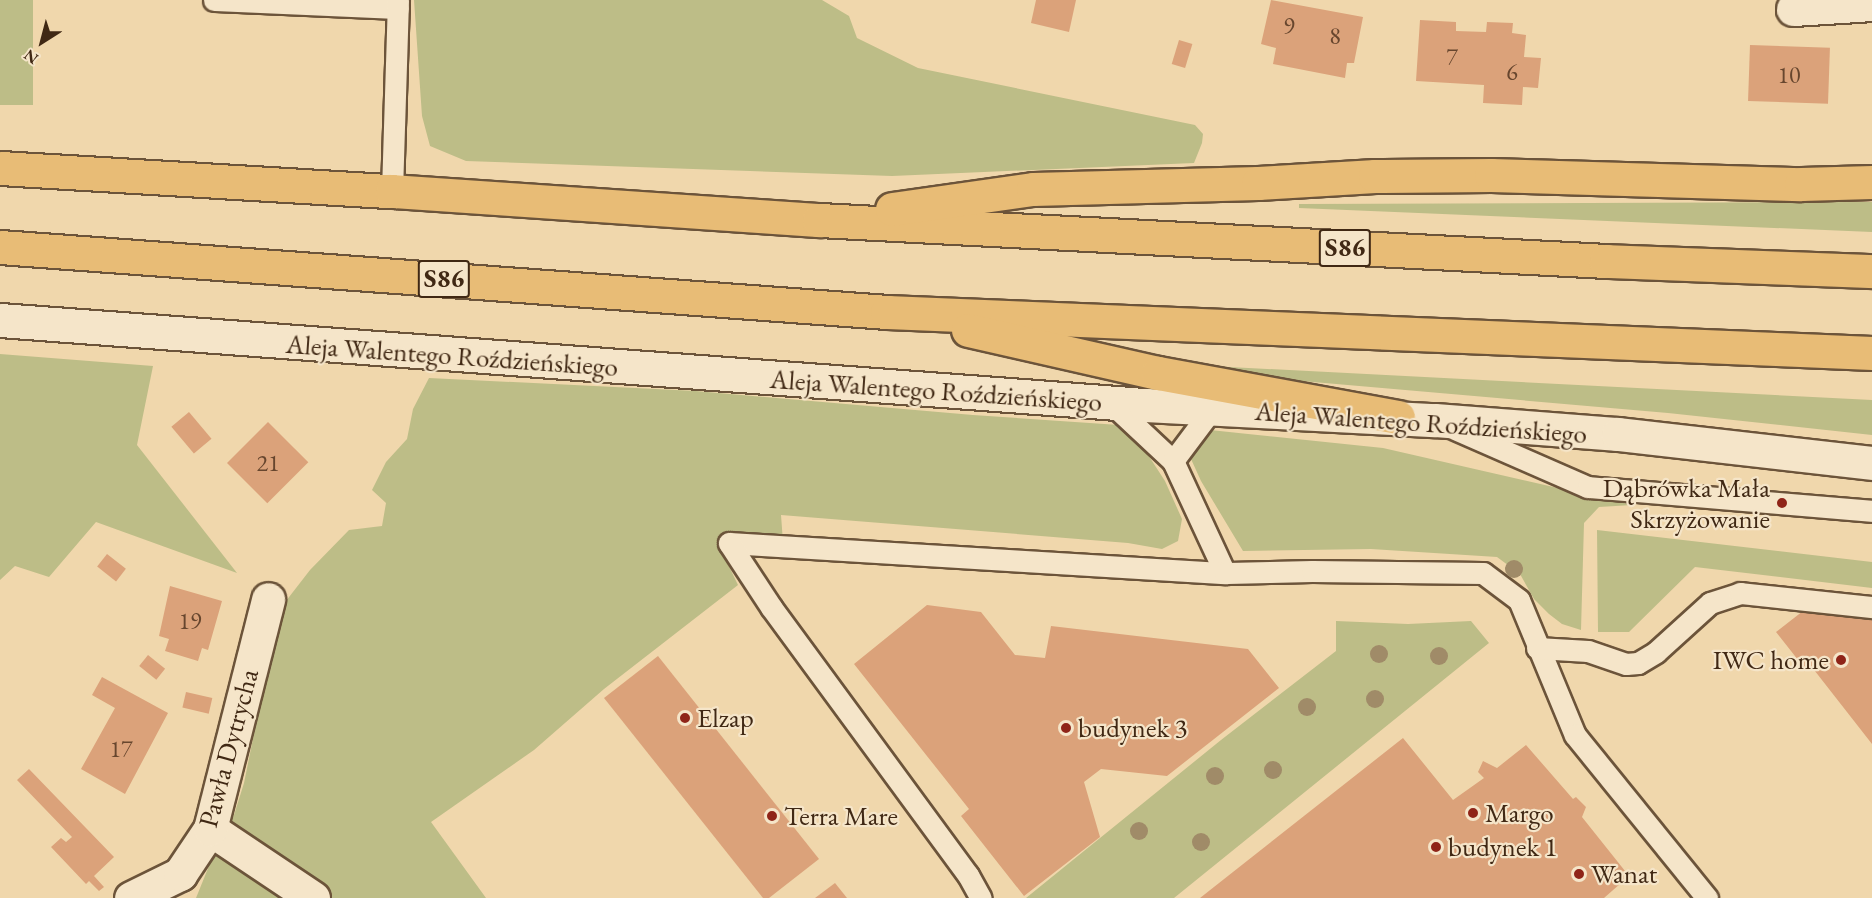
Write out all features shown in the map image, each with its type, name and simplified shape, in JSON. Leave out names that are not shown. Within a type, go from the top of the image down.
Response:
[{"type":"highway","name":"S86","points":[[0,168],[392,191],[819,220],[1606,261],[1872,271]]},
{"type":"highway","points":[[819,220],[1033,189],[1258,183],[1375,176],[1491,175],[1801,184],[1872,182]]},
{"type":"highway","name":"S86","points":[[0,247],[887,312],[1872,353]]},
{"type":"highway","points":[[887,312],[1158,373],[1398,417]]},
{"type":"street","points":[[1793,9],[1860,3]]},
{"type":"street","name":"Aleja Walentego Roździeńskiego","points":[[0,320],[1111,403],[1398,417],[1618,434],[1872,463]]},
{"type":"street","name":"Pawła Dytrycha","points":[[131,898],[180,874],[210,829],[268,599]]},
{"type":"street","points":[[210,829],[313,898]]},
{"type":"lane","points":[[214,0],[398,4],[392,191]]},
{"type":"lane","points":[[1111,403],[1173,461],[1225,573]]},
{"type":"lane","points":[[1173,461],[1212,409]]},
{"type":"lane","points":[[1435,420],[1588,487],[1872,511]]},
{"type":"lane","points":[[981,898],[968,875],[771,607],[729,543],[1225,573],[1312,571],[1483,573],[1519,600],[1575,735],[1707,898]]},
{"type":"lane","points":[[1537,648],[1588,651],[1626,664],[1638,663],[1656,652],[1710,603],[1740,592],[1872,607]]},
{"type":"green space","points":[[0,0],[33,0],[33,105],[0,105]]},
{"type":"green space","points":[[414,0],[822,0],[849,16],[857,38],[918,68],[1195,125],[1203,134],[1202,143],[1194,163],[892,176],[466,161],[430,146],[422,116]]},
{"type":"green space","points":[[1872,202],[1872,232],[1299,208],[1299,204]]},
{"type":"green space","points":[[0,354],[153,366],[137,445],[237,573],[96,522],[49,577],[15,566],[0,580]]},
{"type":"green space","points":[[1210,366],[1872,400],[1872,435],[1668,413],[1257,377]]},
{"type":"green space","points":[[429,378],[696,391],[1119,425],[1141,444],[1165,481],[1182,519],[1178,541],[1162,549],[1128,543],[781,515],[783,542],[723,544],[723,554],[738,585],[604,689],[534,750],[431,822],[486,898],[196,898],[215,851],[234,815],[244,783],[279,610],[310,570],[349,530],[382,526],[386,503],[372,490],[386,462],[407,439],[413,409]]},
{"type":"green space","points":[[1210,430],[1383,448],[1632,505],[1599,507],[1584,523],[1581,630],[1562,624],[1549,614],[1534,599],[1520,574],[1497,557],[1371,549],[1243,551],[1201,481],[1191,459]]},
{"type":"green space","points":[[1597,530],[1872,562],[1872,588],[1695,567],[1629,632],[1598,632]]},
{"type":"green space","points":[[1336,621],[1408,624],[1471,621],[1489,643],[1174,898],[1026,898],[1221,740],[1336,651]]},
{"type":"building","points":[[1036,0],[1076,0],[1069,32],[1031,23]]},
{"type":"building","points":[[1271,0],[1363,17],[1354,63],[1347,63],[1345,78],[1273,64],[1276,48],[1261,44]]},
{"type":"building","points":[[1420,20],[1456,22],[1456,31],[1486,32],[1487,22],[1513,23],[1512,33],[1526,35],[1524,57],[1541,58],[1538,88],[1523,87],[1522,105],[1483,103],[1484,85],[1416,81]]},
{"type":"building","points":[[1179,40],[1192,44],[1185,68],[1172,64]]},
{"type":"building","points":[[1750,45],[1830,48],[1828,104],[1748,101]]},
{"type":"building","points":[[189,412],[211,439],[194,454],[171,427]]},
{"type":"building","points":[[268,422],[308,462],[267,503],[227,463]]},
{"type":"building","points":[[107,554],[126,569],[116,581],[97,567]]},
{"type":"building","points":[[170,586],[222,601],[208,650],[202,648],[198,661],[165,651],[169,639],[159,636]]},
{"type":"building","name":"budynek 3","points":[[927,605],[981,612],[1015,655],[1045,658],[1051,626],[1248,649],[1279,688],[1167,776],[1101,769],[1084,782],[1100,837],[1024,896],[961,816],[969,809],[854,664]]},
{"type":"building","points":[[1803,611],[1872,620],[1872,744],[1811,666],[1806,670],[1776,632]]},
{"type":"building","points":[[148,655],[165,669],[156,680],[139,666]]},
{"type":"building","points":[[658,656],[819,859],[769,898],[763,898],[604,698]]},
{"type":"building","points":[[102,677],[168,713],[125,794],[81,769],[115,708],[92,695]]},
{"type":"building","points":[[186,692],[212,698],[209,714],[182,708]]},
{"type":"building","name":"budynek 1","points":[[1403,738],[1453,800],[1484,778],[1478,772],[1483,761],[1497,768],[1526,745],[1573,799],[1576,797],[1586,807],[1582,817],[1629,876],[1604,898],[1200,898]]},
{"type":"building","points":[[29,769],[114,857],[94,876],[104,887],[99,891],[89,881],[86,884],[51,847],[61,838],[66,842],[72,837],[17,780]]},
{"type":"building","points":[[835,883],[847,898],[815,898]]},
{"type":"place","name":"Dąbrówka Mała Skrzyżowanie","points":[[1782,503]]},
{"type":"place","name":"IWC home","points":[[1841,660]]},
{"type":"place","name":"Elzap","points":[[685,718]]},
{"type":"place","name":"budynek 3","points":[[1066,728]]},
{"type":"place","name":"Margo","points":[[1473,813]]},
{"type":"place","name":"Terra Mare","points":[[772,816]]},
{"type":"place","name":"budynek 1","points":[[1436,847]]},
{"type":"place","name":"Wanat","points":[[1579,874]]}]
